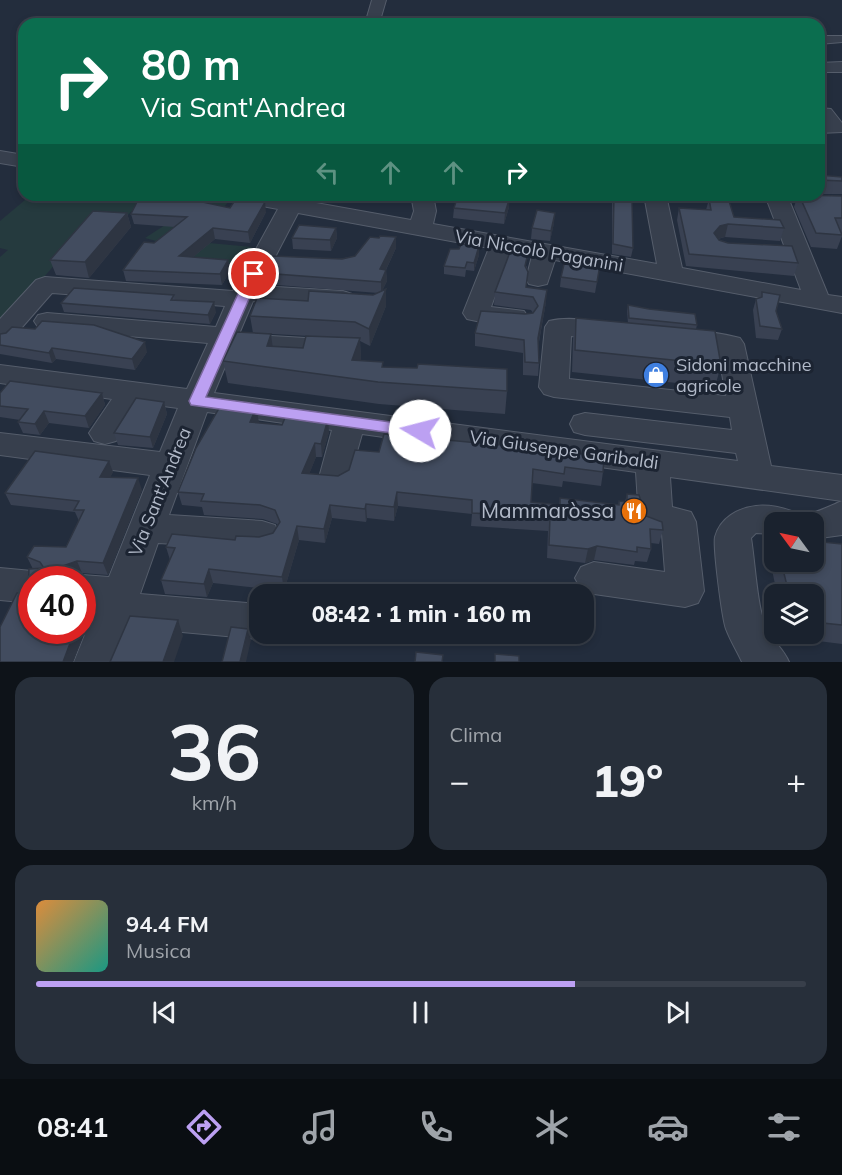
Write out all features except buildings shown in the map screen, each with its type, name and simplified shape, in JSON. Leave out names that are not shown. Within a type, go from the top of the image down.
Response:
[{"type":"street","points":[[374,18],[378,0]]},
{"type":"street","points":[[825,40],[838,39]]},
{"type":"street","points":[[825,68],[842,67]]},
{"type":"street","points":[[825,113],[836,128],[825,127]]},
{"type":"street","points":[[0,157],[18,160]]},
{"type":"street","name":"Via Sant'Andrea","points":[[94,662],[106,598],[146,528],[196,401],[243,296],[275,257],[293,201]]},
{"type":"street","name":"Via Niccolò Paganini","points":[[297,201],[420,229],[465,230],[502,244],[842,305]]},
{"type":"street","points":[[420,229],[425,211],[423,201]]},
{"type":"street","points":[[656,201],[672,275]]},
{"type":"street","points":[[784,201],[788,250],[818,301]]},
{"type":"street","points":[[502,244],[476,313],[522,318]]},
{"type":"street","points":[[538,279],[545,252]]},
{"type":"street","points":[[0,335],[45,285],[362,300]]},
{"type":"street","points":[[47,321],[356,350]]},
{"type":"street","points":[[743,408],[554,387],[558,327],[730,344],[757,476]]},
{"type":"street","name":"Via Giuseppe Garibaldi","points":[[6,382],[133,392],[350,422],[584,438],[652,462],[757,476],[840,500]]},
{"type":"street","points":[[585,390],[584,438],[750,443]]},
{"type":"street","points":[[105,433],[133,392]]},
{"type":"street","points":[[336,474],[350,422]]},
{"type":"street","points":[[0,444],[171,466]]},
{"type":"street","points":[[594,578],[685,591],[679,522],[656,519],[652,462]]},
{"type":"street","points":[[824,525],[834,525],[840,500]]},
{"type":"street","points":[[764,519],[746,521],[735,531],[733,538],[745,627],[757,651],[769,662]]},
{"type":"street","points":[[146,528],[262,536]]},
{"type":"street","points":[[0,584],[18,586]]},
{"type":"street","points":[[106,598],[249,620]]},
{"type":"green space","points":[[24,201],[143,201],[116,226],[88,226],[0,328],[0,257],[8,250],[0,248],[0,221]]},
{"type":"green space","points":[[202,201],[223,201],[228,202],[214,220],[219,233],[203,248],[209,243],[252,247],[241,267],[213,259],[208,269],[167,244],[145,238]]},
{"type":"place","name":"Sidoni macchine agricole","points":[[656,375]]},
{"type":"place","name":"Mammaròssa","points":[[634,511]]},
{"type":"route","points":[[254,274],[196,401],[420,431]]}]
